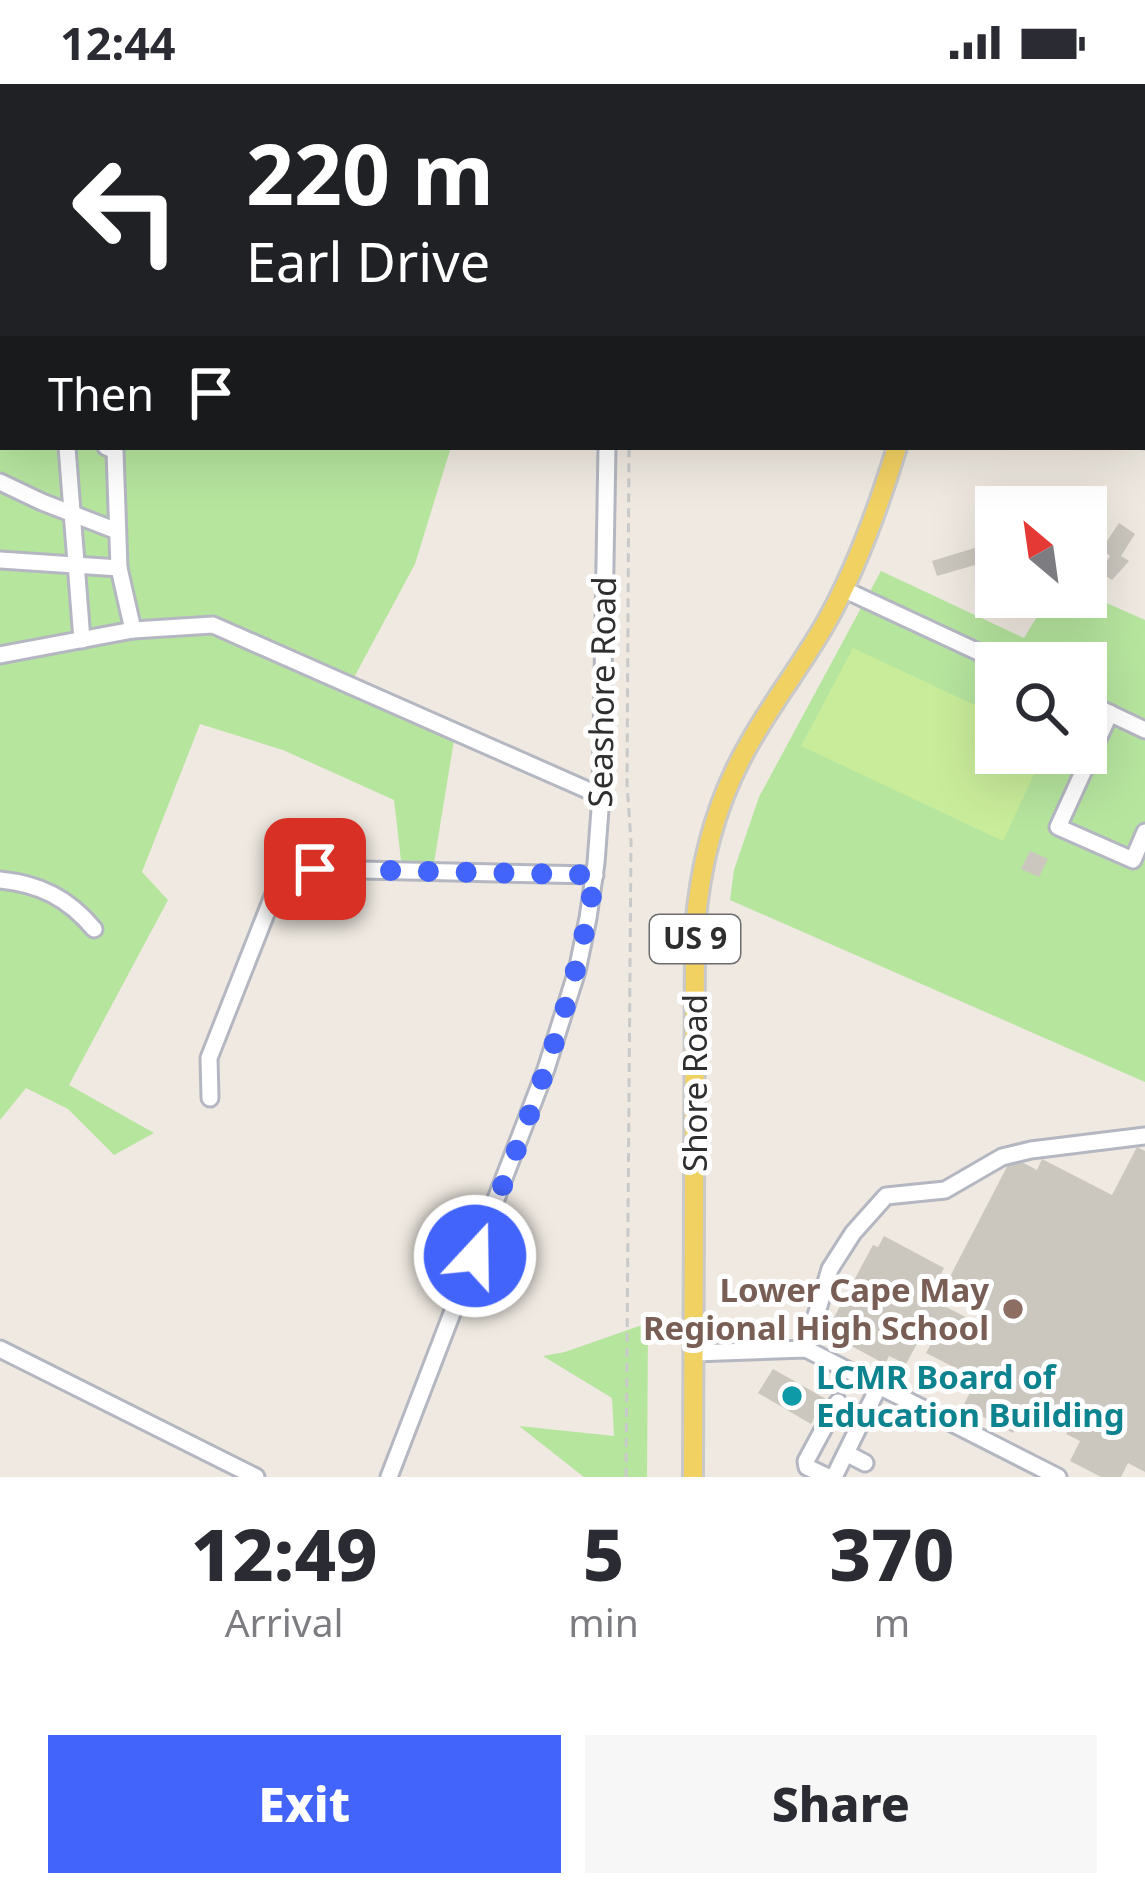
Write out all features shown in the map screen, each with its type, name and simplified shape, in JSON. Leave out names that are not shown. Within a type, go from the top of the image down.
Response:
[{"type":"main road","name":"Shore Road","points":[[693,1477],[695,929],[702,874],[716,817],[746,749],[843,589],[872,525],[896,450]]},
{"type":"street","points":[[67,450],[82,640]]},
{"type":"street","points":[[113,450],[118,568],[134,630]]},
{"type":"street","name":"Seashore Road","points":[[389,1477],[546,1069],[577,971],[595,875],[601,796],[607,450]]},
{"type":"street","points":[[0,482],[117,531]]},
{"type":"street","points":[[0,560],[118,568]]},
{"type":"street","points":[[843,589],[975,650]]},
{"type":"street","points":[[0,655],[134,630],[213,625],[601,796]]},
{"type":"street","points":[[1107,712],[1145,730]]},
{"type":"street","points":[[1110,713],[1058,826],[1133,860],[1145,832]]},
{"type":"street","points":[[210,1098],[209,1058],[273,896],[290,878],[315,869],[595,875]]},
{"type":"street","points":[[0,880],[60,898],[76,907],[94,928]]},
{"type":"street","points":[[806,1349],[830,1269],[853,1233],[886,1196],[945,1190],[1002,1157],[1031,1150],[1145,1136]]},
{"type":"street","points":[[0,1348],[256,1477]]},
{"type":"street","points":[[694,1353],[806,1349],[1058,1477]]},
{"type":"street","points":[[838,1402],[806,1461],[807,1467],[831,1477],[878,1386]]},
{"type":"street","points":[[846,1454],[865,1463]]},
{"type":"path","points":[[626,1477],[629,450]]},
{"type":"green space","points":[[0,450],[450,450],[415,564],[351,683],[456,728],[433,869],[402,869],[394,800],[283,750],[200,724],[142,872],[168,900],[69,1085],[154,1133],[114,1155],[68,1109],[26,1088],[0,1120]]},
{"type":"green space","points":[[881,571],[1024,638],[1036,618],[1107,618],[1107,603],[1145,620],[1145,1082],[730,900],[734,870],[759,797]]},
{"type":"green space","points":[[853,648],[975,705],[975,774],[1034,774],[1003,841],[801,746]]},
{"type":"green space","points":[[648,1323],[647,1477],[584,1477],[519,1426],[614,1436],[612,1398],[543,1356]]},
{"type":"building","points":[[1119,523],[1135,534],[1121,556],[1129,561],[1112,580],[1107,577],[1107,541]]},
{"type":"building","points":[[975,548],[975,565],[937,576],[932,561]]},
{"type":"building","points":[[1030,851],[1048,859],[1039,877],[1021,869]]},
{"type":"building","points":[[1137,1147],[1145,1151],[1145,1472],[1128,1463],[1121,1477],[1101,1477],[1070,1461],[1080,1441],[1066,1434],[1069,1430],[1036,1413],[1025,1411],[1013,1433],[963,1406],[977,1379],[926,1353],[937,1333],[926,1327],[906,1364],[889,1356],[885,1364],[842,1341],[848,1330],[832,1321],[873,1245],[878,1247],[884,1236],[944,1268],[929,1298],[975,1322],[980,1312],[942,1292],[1012,1157],[1037,1170],[1042,1159],[1112,1195]]},
{"type":"building","name":"LCMR Board of Education Building","points":[[773,1369],[826,1399],[811,1424],[758,1393]]},
{"type":"place","name":"Lower Cape May Regional High School","points":[[1013,1309]]},
{"type":"place","name":"LCMR Board of Education Building","points":[[792,1396]]},
{"type":"route","points":[[315,869],[595,875],[566,1010],[475,1256]]}]
